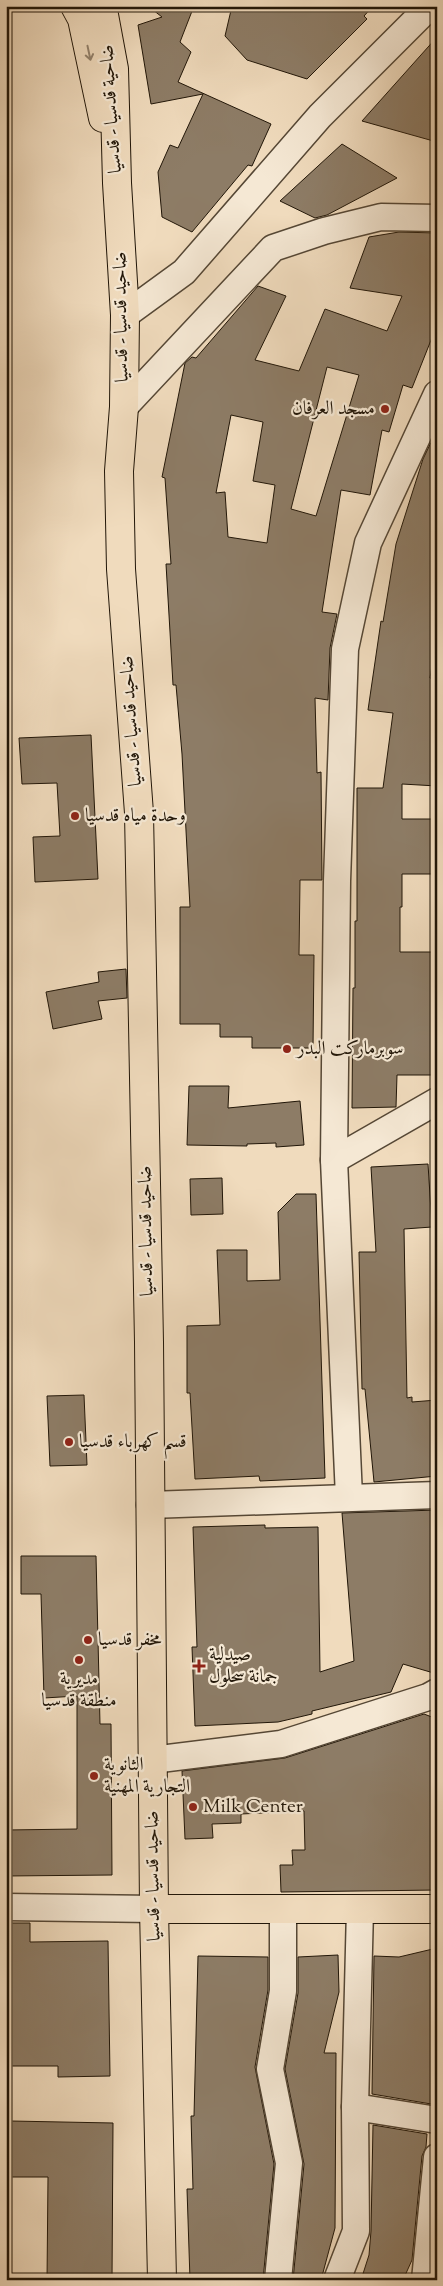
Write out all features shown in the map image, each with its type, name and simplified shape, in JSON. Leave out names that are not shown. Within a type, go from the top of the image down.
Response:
[{"type":"main road","name":"ضاحية قدسيا - قدسيا","points":[[75,6],[82,19],[117,183]]},
{"type":"main road","name":"ضاحية قدسيا - قدسيا","points":[[100,6],[104,15],[114,69],[117,183]]},
{"type":"main road","name":"ضاحيد قدسيا - قدسيا","points":[[117,183],[125,315],[124,407],[119,471],[121,569],[139,812],[149,1332],[154,1909],[162,2280]]},
{"type":"main road","points":[[154,1909],[437,1909]]},
{"type":"street","points":[[125,315],[184,272],[320,116],[430,6]]},
{"type":"street","points":[[124,407],[273,248],[324,231],[381,217],[437,218]]},
{"type":"street","points":[[349,1496],[334,1160],[337,881],[344,649],[368,543],[437,394]]},
{"type":"street","points":[[334,1160],[437,1101]]},
{"type":"street","points":[[150,1505],[349,1496],[437,1495]]},
{"type":"street","points":[[152,1760],[281,1744],[428,1697],[437,1692]]},
{"type":"street","points":[[6,1906],[154,1909]]},
{"type":"street","points":[[278,2280],[289,2163],[270,2068],[283,1991],[283,1909]]},
{"type":"street","points":[[337,2280],[356,2231],[355,2107],[360,1909]]},
{"type":"street","points":[[355,2107],[437,2120]]},
{"type":"street","points":[[425,2280],[437,2157]]},
{"type":"building","points":[[148,6],[194,6],[180,42],[191,52],[178,82],[271,124],[252,166],[248,165],[192,232],[162,217],[158,172],[170,145],[178,148],[203,94],[151,104],[138,25],[162,17]]},
{"type":"building","points":[[232,6],[373,6],[364,16],[367,19],[307,79],[247,60],[225,36]]},
{"type":"building","points":[[437,37],[437,142],[362,121]]},
{"type":"building","points":[[342,144],[397,178],[327,215],[315,218],[280,201]]},
{"type":"building","points":[[399,232],[437,233],[437,325],[412,388],[403,385],[389,432],[382,430],[370,495],[341,490],[322,612],[337,614],[330,648],[328,700],[315,698],[317,773],[321,772],[322,880],[300,880],[299,955],[314,955],[313,1048],[252,1048],[252,1037],[220,1037],[220,1024],[180,1024],[180,907],[190,907],[182,754],[176,685],[173,685],[166,564],[171,564],[165,478],[162,477],[185,363],[192,357],[196,358],[258,286],[286,296],[255,360],[299,371],[325,309],[387,331],[402,296],[350,288],[369,237]],"holes":[[[327,367],[359,375],[316,516],[291,509]],[[231,415],[263,422],[253,481],[275,485],[267,543],[228,537],[225,492],[216,493]]]},
{"type":"building","points":[[437,430],[437,632],[430,678],[437,678],[437,786],[402,784],[402,819],[437,819],[437,874],[402,874],[400,952],[437,952],[437,1075],[397,1075],[396,1107],[352,1108],[353,988],[355,988],[355,921],[357,921],[357,788],[383,788],[393,713],[368,710],[381,621],[383,622],[396,544],[423,459]]},
{"type":"building","name":"وحدة مياه قدسيا","points":[[91,735],[98,879],[35,882],[33,837],[60,836],[57,783],[22,784],[19,738]]},
{"type":"building","points":[[126,969],[127,998],[98,1001],[102,1019],[53,1029],[46,992],[99,982],[98,972]]},
{"type":"building","points":[[189,1086],[229,1086],[228,1108],[300,1101],[304,1145],[276,1147],[276,1143],[247,1144],[247,1146],[187,1145]]},
{"type":"building","points":[[428,1164],[432,1227],[404,1229],[407,1398],[412,1397],[412,1402],[437,1400],[437,1476],[374,1482],[365,1389],[362,1389],[359,1252],[376,1252],[371,1167]]},
{"type":"building","points":[[222,1178],[223,1214],[191,1215],[190,1179]]},
{"type":"building","points":[[296,1194],[316,1194],[325,1478],[260,1481],[259,1476],[195,1479],[190,1393],[187,1393],[187,1326],[220,1325],[217,1250],[247,1250],[247,1281],[280,1280],[278,1212]]},
{"type":"building","name":"قسم كهرباء قدسيا","points":[[84,1395],[87,1465],[50,1466],[47,1396]]},
{"type":"building","points":[[437,1510],[437,1674],[403,1664],[391,1692],[312,1711],[312,1714],[278,1722],[195,1726],[192,1647],[197,1647],[193,1527],[265,1525],[265,1528],[318,1527],[320,1672],[354,1661],[342,1513]]},
{"type":"building","points":[[21,1556],[96,1556],[100,1724],[111,1724],[112,1875],[6,1876],[6,1830],[77,1829],[77,1696],[44,1698],[41,1594],[21,1594]]},
{"type":"building","points":[[424,1714],[437,1719],[437,1890],[281,1892],[280,1865],[293,1865],[292,1850],[305,1850],[304,1811],[241,1814],[241,1823],[212,1824],[213,1838],[185,1839],[182,1771],[285,1758]]},
{"type":"building","points":[[6,1923],[30,1923],[30,1942],[108,1941],[110,2076],[58,2077],[58,2066],[6,2066]]},
{"type":"building","points":[[437,1948],[437,2105],[372,2094],[374,1956],[399,1957]]},
{"type":"building","points":[[338,1955],[339,1992],[324,2053],[336,2053],[335,2228],[321,2280],[293,2280],[304,2164],[285,2069],[298,1993],[298,1957]]},
{"type":"building","points":[[198,1956],[268,1957],[268,1990],[255,2067],[274,2164],[263,2280],[190,2280],[187,2189],[193,2189],[191,2116],[194,2116]]},
{"type":"building","points":[[11,2121],[113,2123],[112,2280],[47,2280],[48,2177],[10,2177]]},
{"type":"building","points":[[373,2125],[427,2134],[426,2147],[422,2156],[412,2260],[403,2280],[361,2280],[369,2255],[371,2231]]},
{"type":"place","name":"مسجد العرفان","points":[[385,409]]},
{"type":"place","name":"وحدة مياه قدسيا","points":[[75,816]]},
{"type":"place","name":"سوبرماركت البدر","points":[[287,1049]]},
{"type":"place","name":"قسم كهرباء قدسيا","points":[[69,1442]]},
{"type":"place","name":"مخفر قدسيا","points":[[88,1640]]},
{"type":"place","name":"مديرية منطقة قدسيا","points":[[79,1660]]},
{"type":"place","name":"صيدلية جمانة سحلول","points":[[199,1666]]},
{"type":"place","name":"الثانوية التجارية المهنية","points":[[94,1776]]},
{"type":"place","name":"Milk Center","points":[[193,1807]]}]
